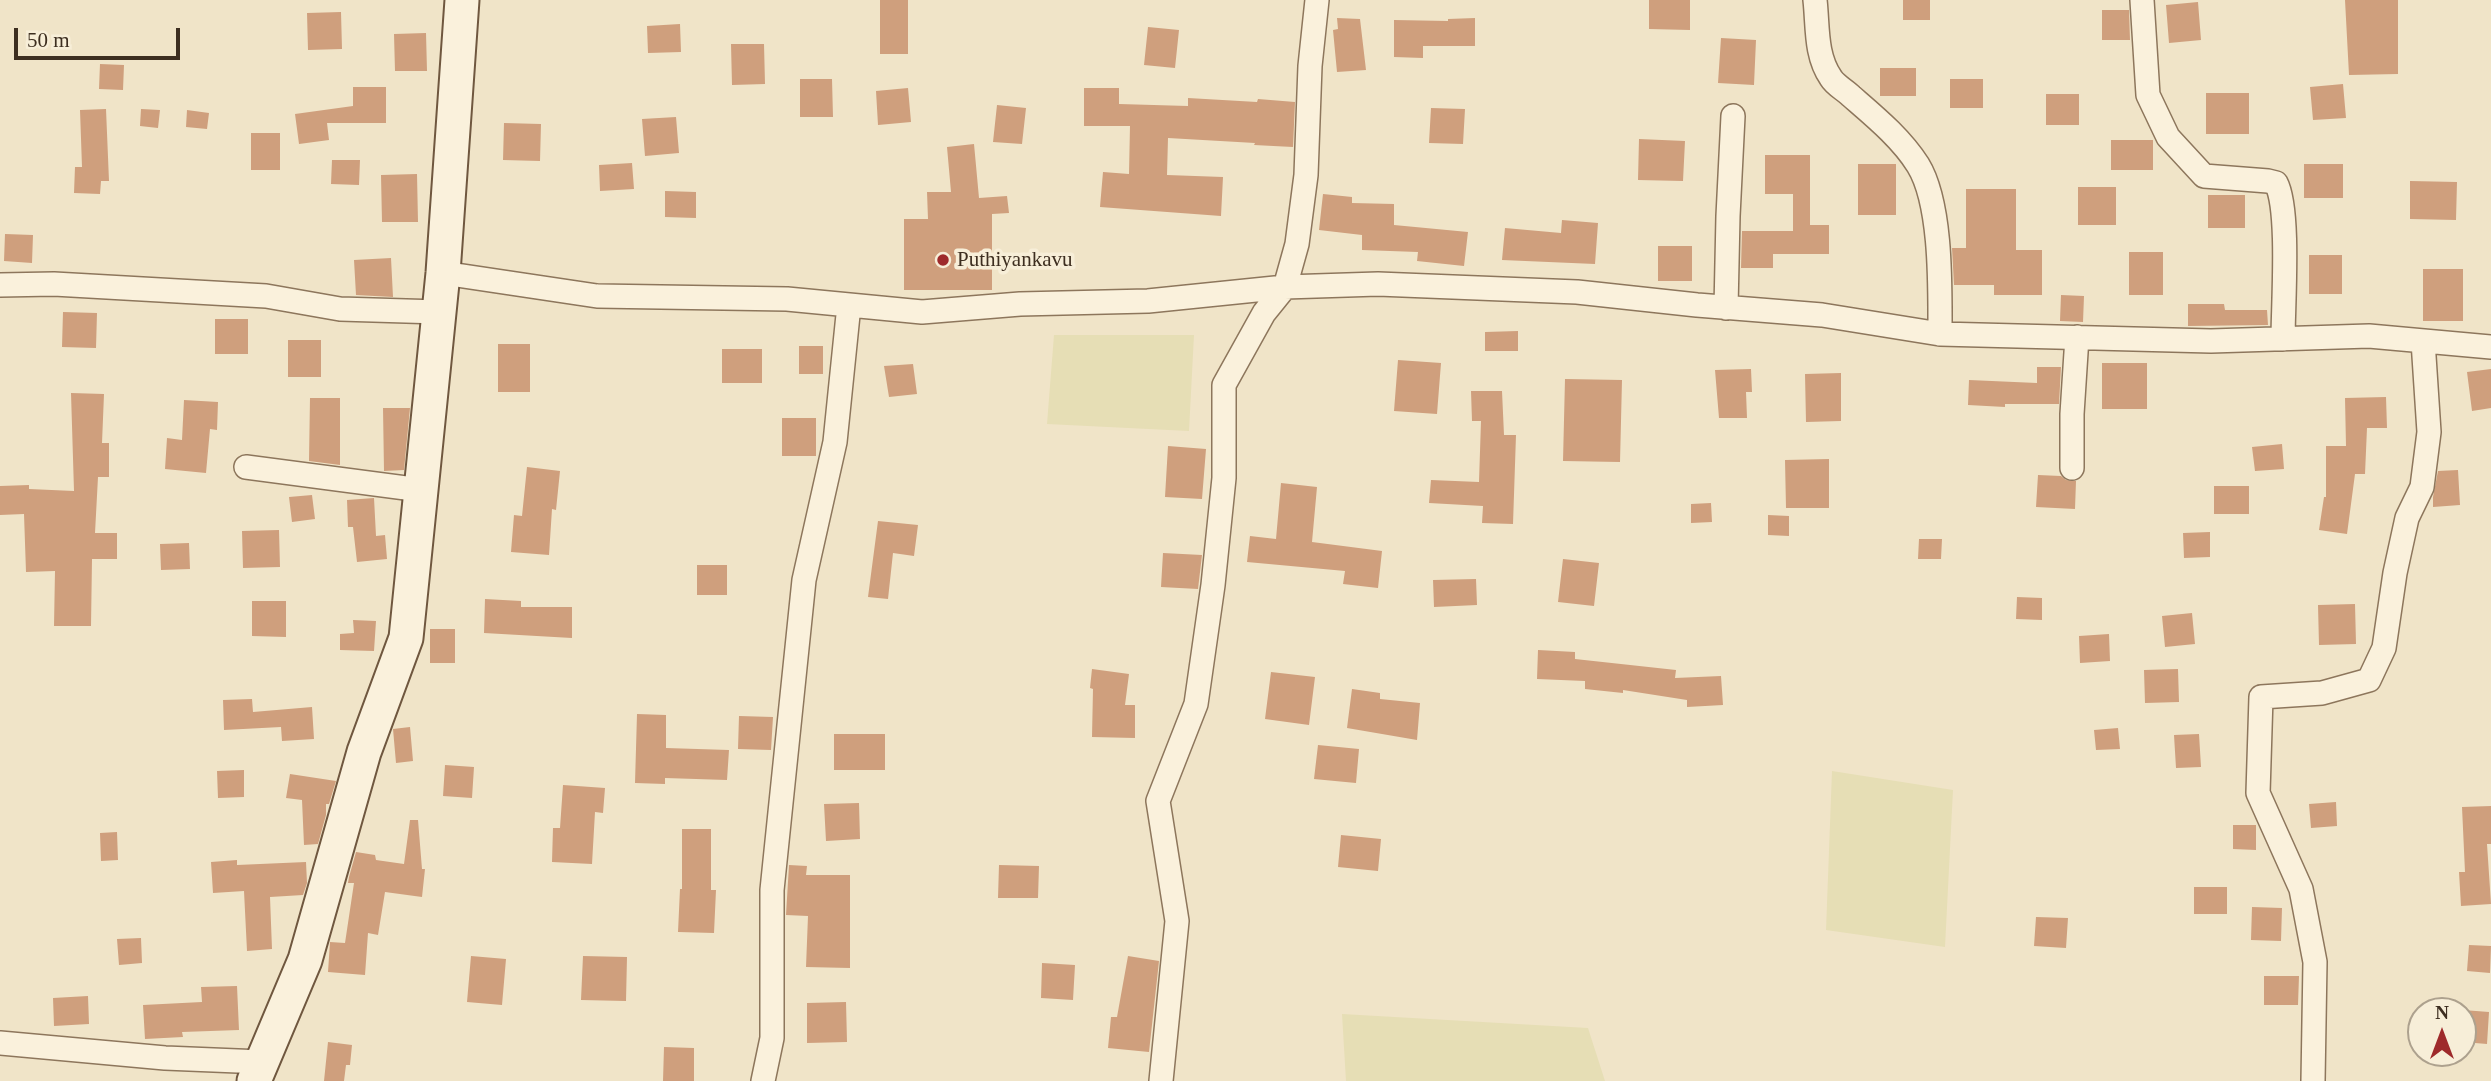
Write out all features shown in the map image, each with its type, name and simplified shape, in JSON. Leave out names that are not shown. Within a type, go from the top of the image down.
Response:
[{"type":"main road","points":[[258,1071],[305,960],[364,752],[406,638],[443,273],[462,0]]},
{"type":"street","points":[[1161,1081],[1177,921],[1158,801],[1196,704],[1213,585],[1224,478],[1224,386],[1264,313],[1285,286],[1297,244],[1306,175],[1310,66],[1317,0]]},
{"type":"street","points":[[1815,0],[1818,47],[1831,78],[1892,134],[1919,166],[1930,198],[1935,228],[1940,278],[1940,334]]},
{"type":"street","points":[[2142,0],[2148,95],[2168,137],[2204,176],[2268,181],[2276,183],[2281,192],[2284,222],[2283,339]]},
{"type":"street","points":[[1726,308],[1733,116]]},
{"type":"street","points":[[443,273],[597,296],[787,299],[922,312],[1020,303],[1148,301],[1285,286],[1378,284],[1577,292],[1822,315],[1940,334],[2211,341],[2369,336],[2491,346]]},
{"type":"street","points":[[0,285],[54,284],[265,296],[340,309],[439,312]]},
{"type":"street","points":[[763,1081],[772,1038],[772,890],[804,580],[835,442],[849,305]]},
{"type":"street","points":[[2072,468],[2077,337]]},
{"type":"street","points":[[2313,1081],[2315,962],[2301,889],[2258,793],[2261,697],[2322,692],[2369,680],[2384,648],[2395,573],[2407,518],[2422,487],[2428,432],[2423,341]]},
{"type":"street","points":[[246,467],[421,490]]},
{"type":"street","points":[[0,1044],[165,1058],[258,1071]]},
{"type":"shaded area","points":[[1054,335],[1194,335],[1189,431],[1047,424]]},
{"type":"shaded area","points":[[1832,771],[1953,790],[1945,947],[1826,930]]},
{"type":"shaded area","points":[[1342,1014],[1588,1028],[1605,1081],[1346,1081]]},
{"type":"building","points":[[880,0],[908,0],[908,54],[880,54]]},
{"type":"building","points":[[1649,0],[1690,0],[1690,30],[1649,29]]},
{"type":"building","points":[[1903,0],[1930,0],[1930,20],[1903,20]]},
{"type":"building","points":[[2345,0],[2398,0],[2398,74],[2349,75]]},
{"type":"building","points":[[2198,2],[2201,40],[2169,43],[2166,5]]},
{"type":"building","points":[[2102,10],[2129,10],[2130,40],[2102,40]]},
{"type":"building","points":[[341,12],[342,49],[308,50],[307,13]]},
{"type":"building","points":[[1337,18],[1360,19],[1366,70],[1337,72],[1333,30],[1338,29]]},
{"type":"building","points":[[1475,18],[1475,46],[1423,46],[1423,58],[1394,57],[1394,20],[1448,21]]},
{"type":"building","points":[[680,24],[681,52],[648,53],[647,26]]},
{"type":"building","points":[[1148,27],[1179,30],[1175,68],[1144,65]]},
{"type":"building","points":[[426,33],[427,71],[395,71],[394,34]]},
{"type":"building","points":[[1721,38],[1756,40],[1754,85],[1718,83]]},
{"type":"building","points":[[731,44],[764,44],[765,84],[732,85]]},
{"type":"building","points":[[100,64],[124,65],[123,90],[99,89]]},
{"type":"building","points":[[1880,68],[1916,68],[1916,96],[1880,96]]},
{"type":"building","points":[[800,79],[832,79],[833,117],[800,117]]},
{"type":"building","points":[[1950,79],[1983,79],[1983,108],[1950,108]]},
{"type":"building","points":[[2343,84],[2346,118],[2313,120],[2310,87]]},
{"type":"building","points":[[353,87],[386,87],[386,123],[327,123],[329,140],[299,144],[295,114],[353,106]]},
{"type":"building","points":[[908,88],[911,122],[878,125],[876,91]]},
{"type":"building","points":[[1084,88],[1119,88],[1119,104],[1188,106],[1188,98],[1295,102],[1293,147],[1168,138],[1167,175],[1223,177],[1221,216],[1100,207],[1103,172],[1129,174],[1130,126],[1084,126]]},
{"type":"building","points":[[2206,93],[2249,93],[2249,134],[2206,134]]},
{"type":"building","points":[[2046,94],[2079,94],[2079,125],[2046,125]]},
{"type":"building","points":[[997,105],[1026,108],[1022,144],[993,142]]},
{"type":"building","points":[[1431,108],[1465,109],[1463,144],[1429,143]]},
{"type":"building","points":[[106,109],[109,181],[101,181],[100,194],[74,193],[75,167],[82,167],[80,110]]},
{"type":"building","points":[[141,109],[160,110],[158,128],[140,126]]},
{"type":"building","points":[[187,110],[209,113],[207,129],[186,127]]},
{"type":"building","points":[[676,117],[679,153],[645,156],[642,119]]},
{"type":"building","points":[[504,123],[541,124],[540,161],[503,160]]},
{"type":"building","points":[[251,133],[280,133],[280,170],[251,170]]},
{"type":"building","points":[[1639,139],[1685,141],[1683,181],[1638,180]]},
{"type":"building","points":[[2111,140],[2153,140],[2153,170],[2111,170]]},
{"type":"building","points":[[974,144],[979,198],[1007,196],[1009,213],[992,214],[992,290],[904,290],[904,219],[928,219],[927,192],[951,192],[947,147]]},
{"type":"building","points":[[1765,155],[1810,155],[1810,225],[1829,225],[1829,254],[1773,254],[1773,268],[1741,268],[1742,231],[1793,231],[1793,194],[1765,194]]},
{"type":"building","points":[[332,160],[360,160],[359,185],[331,184]]},
{"type":"building","points":[[632,163],[634,189],[600,191],[599,165]]},
{"type":"building","points":[[1858,164],[1896,164],[1896,215],[1858,215]]},
{"type":"building","points":[[2304,164],[2343,164],[2343,198],[2304,198]]},
{"type":"building","points":[[417,174],[418,222],[382,222],[381,175]]},
{"type":"building","points":[[2410,181],[2457,182],[2456,220],[2410,219]]},
{"type":"building","points":[[2078,187],[2116,187],[2116,225],[2078,225]]},
{"type":"building","points":[[1966,189],[2016,189],[2016,250],[2042,250],[2042,295],[1994,295],[1994,285],[1954,285],[1952,248],[1966,248]]},
{"type":"building","points":[[665,191],[696,192],[696,218],[665,217]]},
{"type":"building","points":[[1323,194],[1352,197],[1352,203],[1394,204],[1394,225],[1468,232],[1464,266],[1417,261],[1418,252],[1362,250],[1362,235],[1319,230]]},
{"type":"building","points":[[2208,195],[2245,195],[2245,228],[2208,228]]},
{"type":"building","points":[[1562,220],[1598,223],[1595,264],[1502,260],[1505,228],[1561,233]]},
{"type":"building","points":[[5,234],[33,235],[32,263],[4,261]]},
{"type":"building","points":[[1658,246],[1692,246],[1692,281],[1658,281]]},
{"type":"building","points":[[2129,252],[2163,252],[2163,295],[2129,295]]},
{"type":"building","points":[[2309,255],[2342,255],[2342,294],[2309,294]]},
{"type":"building","points":[[391,258],[393,297],[356,295],[354,260]]},
{"type":"building","points":[[2423,269],[2463,269],[2463,321],[2423,321]]},
{"type":"building","points":[[2061,295],[2084,296],[2083,322],[2060,321]]},
{"type":"building","points":[[2188,304],[2224,304],[2225,310],[2267,310],[2268,325],[2188,326]]},
{"type":"building","points":[[63,312],[97,313],[96,348],[62,347]]},
{"type":"building","points":[[215,319],[248,319],[248,354],[215,354]]},
{"type":"building","points":[[1518,331],[1518,351],[1485,351],[1485,332]]},
{"type":"building","points":[[288,340],[321,340],[321,377],[288,377]]},
{"type":"building","points":[[498,344],[530,344],[530,392],[498,392]]},
{"type":"building","points":[[799,346],[823,346],[823,374],[799,374]]},
{"type":"building","points":[[722,349],[762,349],[762,383],[722,383]]},
{"type":"building","points":[[1398,360],[1441,363],[1437,414],[1394,411]]},
{"type":"building","points":[[2102,363],[2147,363],[2147,409],[2102,409]]},
{"type":"building","points":[[913,364],[917,394],[889,397],[884,366]]},
{"type":"building","points":[[2037,367],[2061,367],[2059,404],[2005,404],[2005,407],[1968,405],[1969,380],[2037,383]]},
{"type":"building","points":[[1751,369],[1752,392],[1746,392],[1747,418],[1719,418],[1715,370]]},
{"type":"building","points":[[2491,369],[2491,408],[2472,411],[2467,372]]},
{"type":"building","points":[[1841,373],[1841,421],[1806,422],[1805,374]]},
{"type":"building","points":[[1565,379],[1622,380],[1620,462],[1563,461]]},
{"type":"building","points":[[1471,391],[1502,391],[1504,435],[1516,435],[1513,524],[1482,523],[1483,506],[1429,503],[1431,480],[1479,482],[1481,421],[1472,421]]},
{"type":"building","points":[[71,393],[104,394],[102,443],[109,443],[109,477],[98,477],[95,533],[117,533],[117,559],[92,559],[91,626],[54,626],[55,571],[26,572],[24,514],[0,515],[0,486],[29,485],[29,489],[74,491]]},
{"type":"building","points":[[2386,397],[2387,428],[2367,428],[2365,474],[2355,474],[2347,534],[2319,530],[2326,497],[2326,446],[2346,446],[2345,398]]},
{"type":"building","points":[[310,398],[340,398],[340,465],[309,461]]},
{"type":"building","points":[[184,400],[218,402],[217,430],[210,429],[206,473],[165,469],[167,438],[182,440]]},
{"type":"building","points":[[383,408],[410,408],[404,470],[384,471]]},
{"type":"building","points":[[782,418],[816,418],[816,456],[782,456]]},
{"type":"building","points":[[2282,444],[2284,469],[2255,471],[2252,447]]},
{"type":"building","points":[[1168,446],[1206,449],[1202,499],[1165,497]]},
{"type":"building","points":[[1829,459],[1829,508],[1786,508],[1785,460]]},
{"type":"building","points":[[527,467],[560,471],[556,510],[552,509],[549,555],[511,552],[514,515],[522,516]]},
{"type":"building","points":[[2458,470],[2460,505],[2433,507],[2438,471]]},
{"type":"building","points":[[2038,475],[2061,476],[2066,480],[2076,481],[2075,509],[2036,507]]},
{"type":"building","points":[[1281,483],[1317,487],[1312,542],[1382,551],[1378,588],[1343,584],[1345,571],[1247,562],[1250,536],[1276,539]]},
{"type":"building","points":[[2214,486],[2249,486],[2249,514],[2214,514]]},
{"type":"building","points":[[312,495],[315,519],[292,522],[289,497]]},
{"type":"building","points":[[374,498],[376,536],[385,535],[387,559],[357,562],[353,527],[348,527],[347,500]]},
{"type":"building","points":[[1711,503],[1712,522],[1691,523],[1691,504]]},
{"type":"building","points":[[1768,515],[1789,516],[1789,536],[1768,535]]},
{"type":"building","points":[[878,521],[918,525],[914,556],[893,553],[888,599],[868,597]]},
{"type":"building","points":[[279,530],[280,567],[243,568],[242,531]]},
{"type":"building","points":[[2210,532],[2210,557],[2184,558],[2183,533]]},
{"type":"building","points":[[1919,539],[1942,539],[1941,559],[1918,559]]},
{"type":"building","points":[[189,543],[190,569],[161,570],[160,544]]},
{"type":"building","points":[[1163,553],[1202,555],[1198,589],[1161,587]]},
{"type":"building","points":[[1563,559],[1599,563],[1594,606],[1558,602]]},
{"type":"building","points":[[697,565],[727,565],[727,595],[697,595]]},
{"type":"building","points":[[1476,579],[1477,605],[1434,607],[1433,580]]},
{"type":"building","points":[[2017,597],[2042,598],[2042,620],[2016,619]]},
{"type":"building","points":[[485,599],[521,601],[521,607],[572,607],[572,638],[484,633]]},
{"type":"building","points":[[252,601],[286,601],[286,637],[252,636]]},
{"type":"building","points":[[2355,604],[2356,644],[2319,645],[2318,605]]},
{"type":"building","points":[[2192,613],[2195,644],[2165,647],[2162,616]]},
{"type":"building","points":[[353,620],[376,621],[374,651],[340,650],[340,634],[354,633]]},
{"type":"building","points":[[430,629],[455,629],[455,663],[430,663]]},
{"type":"building","points":[[2109,634],[2110,661],[2080,663],[2079,636]]},
{"type":"building","points":[[1538,650],[1575,652],[1575,659],[1676,670],[1675,678],[1721,676],[1723,705],[1687,707],[1687,700],[1623,690],[1623,693],[1585,689],[1585,681],[1537,679]]},
{"type":"building","points":[[1092,669],[1129,674],[1125,705],[1135,705],[1135,738],[1092,737]]},
{"type":"building","points":[[2178,669],[2179,702],[2145,703],[2144,670]]},
{"type":"building","points":[[1271,672],[1315,677],[1309,725],[1265,719]]},
{"type":"building","points":[[1352,689],[1380,693],[1380,699],[1420,703],[1417,740],[1347,728]]},
{"type":"building","points":[[252,699],[253,712],[312,707],[314,739],[282,741],[281,727],[224,730],[223,700]]},
{"type":"building","points":[[637,714],[666,715],[666,748],[729,750],[727,780],[665,778],[665,784],[635,783]]},
{"type":"building","points":[[739,716],[773,717],[771,750],[738,749]]},
{"type":"building","points":[[410,727],[413,761],[396,763],[393,729]]},
{"type":"building","points":[[2118,728],[2120,749],[2096,750],[2094,730]]},
{"type":"building","points":[[834,734],[885,734],[885,770],[834,770]]},
{"type":"building","points":[[2199,734],[2201,767],[2176,768],[2174,735]]},
{"type":"building","points":[[1318,745],[1359,749],[1356,783],[1314,779]]},
{"type":"building","points":[[445,765],[474,767],[472,798],[443,796]]},
{"type":"building","points":[[244,770],[244,797],[218,798],[217,771]]},
{"type":"building","points":[[290,774],[336,781],[329,804],[326,804],[326,815],[318,844],[304,845],[302,800],[286,798]]},
{"type":"building","points":[[563,785],[605,788],[603,813],[595,812],[592,864],[552,862],[553,828],[560,828]]},
{"type":"building","points":[[2336,802],[2337,826],[2311,828],[2309,804]]},
{"type":"building","points":[[859,803],[860,839],[826,841],[824,804]]},
{"type":"building","points":[[2491,806],[2491,844],[2487,844],[2491,904],[2461,906],[2459,872],[2465,872],[2462,807]]},
{"type":"building","points":[[410,820],[418,820],[422,869],[425,869],[422,897],[385,892],[378,935],[368,933],[365,975],[328,972],[330,942],[345,943],[354,883],[348,883],[356,852],[375,855],[376,860],[404,864]]},
{"type":"building","points":[[2233,825],[2256,825],[2256,850],[2233,849]]},
{"type":"building","points":[[682,829],[711,829],[711,890],[716,890],[714,933],[678,932],[682,889]]},
{"type":"building","points":[[117,832],[118,860],[101,861],[100,833]]},
{"type":"building","points":[[1341,835],[1381,839],[1378,871],[1338,867]]},
{"type":"building","points":[[237,860],[237,865],[306,862],[307,883],[303,895],[270,897],[272,949],[247,951],[244,891],[213,893],[211,862]]},
{"type":"building","points":[[789,865],[807,866],[806,875],[850,875],[850,968],[806,967],[808,916],[786,915]]},
{"type":"building","points":[[999,865],[1039,866],[1038,898],[998,898]]},
{"type":"building","points":[[2194,887],[2227,887],[2227,914],[2194,914]]},
{"type":"building","points":[[2252,907],[2282,908],[2281,941],[2251,940]]},
{"type":"building","points":[[2036,917],[2068,918],[2066,948],[2034,946]]},
{"type":"building","points":[[141,938],[142,963],[119,965],[117,939]]},
{"type":"building","points":[[2469,945],[2491,946],[2490,973],[2467,971]]},
{"type":"building","points":[[471,956],[506,959],[502,1005],[467,1002]]},
{"type":"building","points":[[583,956],[627,957],[626,1001],[581,1000]]},
{"type":"building","points":[[1128,956],[1159,961],[1149,1052],[1108,1048],[1111,1017],[1117,1017]]},
{"type":"building","points":[[1042,963],[1075,965],[1073,1000],[1041,998]]},
{"type":"building","points":[[2264,976],[2299,976],[2298,1005],[2264,1005]]},
{"type":"building","points":[[237,986],[239,1030],[182,1032],[183,1037],[145,1039],[143,1005],[202,1002],[201,987]]},
{"type":"building","points":[[88,996],[89,1024],[54,1026],[53,998]]},
{"type":"building","points":[[846,1002],[847,1042],[807,1043],[807,1003]]},
{"type":"building","points":[[2477,1011],[2489,1012],[2487,1044],[2477,1043]]},
{"type":"building","points":[[328,1042],[352,1045],[350,1065],[346,1065],[344,1081],[324,1081]]},
{"type":"building","points":[[664,1047],[694,1048],[694,1081],[663,1081]]},
{"type":"place","name":"Puthiyankavu","points":[[943,260]]}]
